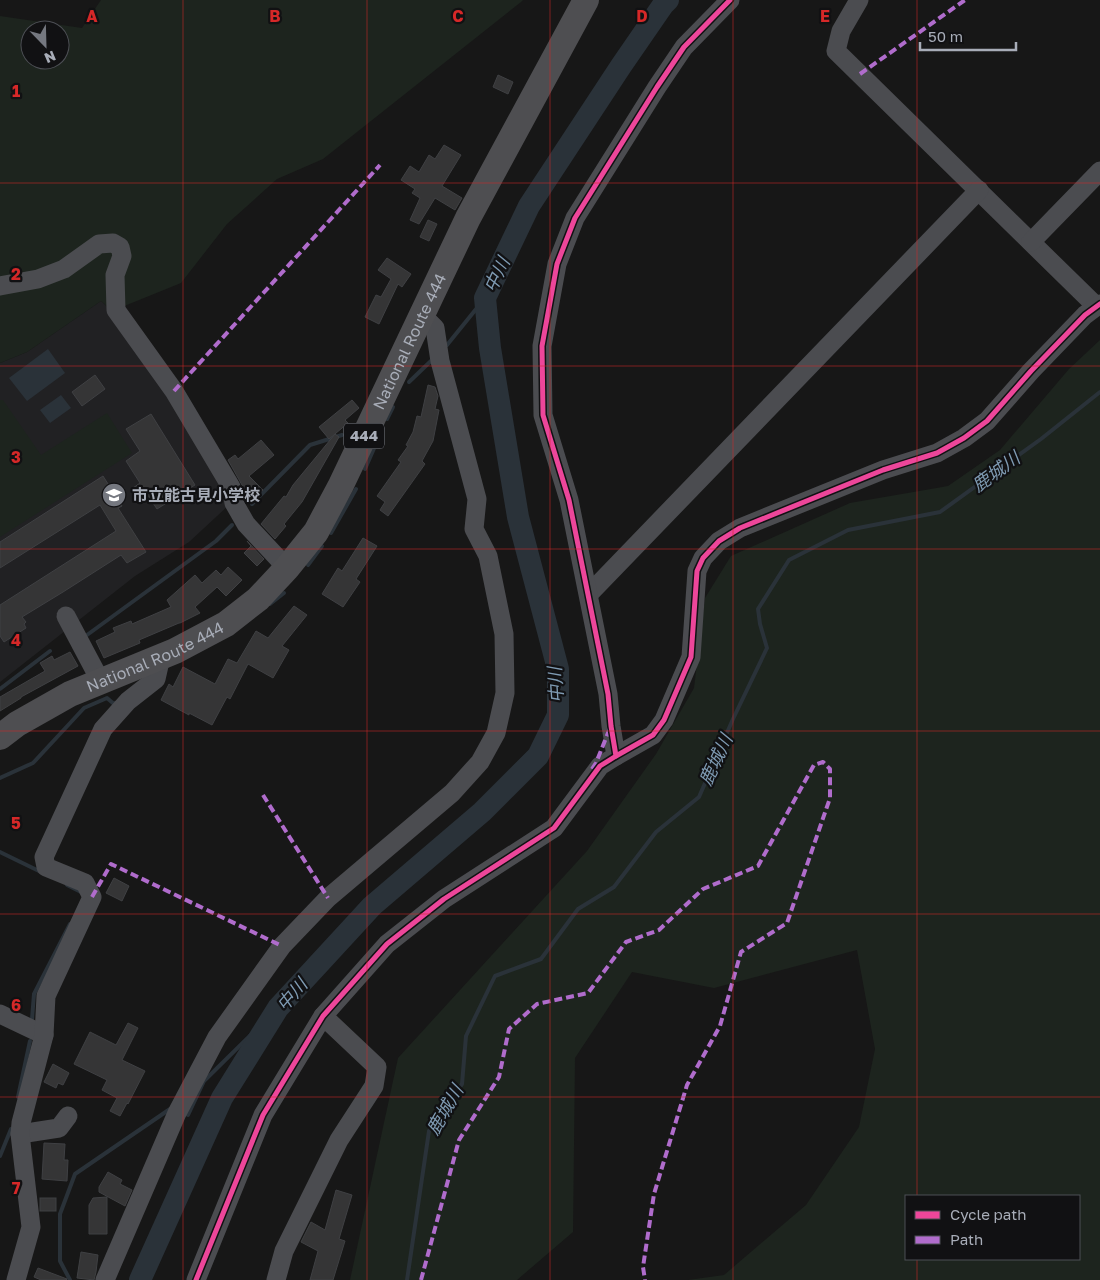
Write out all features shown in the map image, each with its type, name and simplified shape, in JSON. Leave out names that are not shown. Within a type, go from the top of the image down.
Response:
[{"type":"highway","name":"National Route 444","points":[[0,736],[17,724],[70,694],[175,651],[226,624],[258,599],[287,568],[316,532],[341,485],[468,218],[586,0]]},
{"type":"street","points":[[616,756],[608,694],[569,500],[543,415],[542,346],[557,264],[575,218],[684,47],[730,0]]},
{"type":"street","points":[[196,1280],[263,1115],[323,1016],[387,944],[444,899],[554,828],[600,766],[653,735],[664,720],[691,657],[697,571],[703,558],[719,541],[740,528],[883,470],[937,453],[964,438],[987,421],[1031,371],[1085,315],[1098,305],[836,51],[841,31],[859,0]]},
{"type":"street","points":[[1031,242],[1100,171]]},
{"type":"street","points":[[589,594],[979,190]]},
{"type":"street","points":[[0,286],[38,279],[64,269],[99,244],[113,243],[120,247],[122,256],[115,275],[116,310],[174,391],[231,487],[234,503],[246,524],[287,568]]},
{"type":"street","points":[[105,1280],[177,1114],[222,1029],[282,946],[328,898],[452,794],[480,762],[496,733],[505,693],[504,634],[488,556],[474,529],[477,500],[440,361],[435,328],[422,315]]},
{"type":"street","points":[[66,616],[101,682]]},
{"type":"street","points":[[16,1280],[31,1227],[20,1134],[21,1123],[44,1035],[46,996],[92,896],[85,883],[46,867],[44,857],[103,729],[128,701],[156,679],[161,657]]},
{"type":"street","points":[[0,1014],[44,1035]]},
{"type":"street","points":[[276,1280],[284,1251],[339,1140],[374,1086],[377,1066],[323,1016]]},
{"type":"street","points":[[20,1134],[59,1128],[68,1116]]},
{"type":"shaded area","points":[[101,0],[523,0],[323,159],[277,179],[227,224],[181,283],[112,311],[101,301],[27,352],[0,363],[0,16],[27,20],[20,20],[20,70],[70,70],[70,26],[82,28]]},
{"type":"shaded area","name":"市立能古見小学校","points":[[101,301],[112,311],[169,386],[230,504],[189,542],[135,576],[0,682],[0,363],[27,352]]},
{"type":"shaded area","points":[[1100,340],[1100,1280],[688,1280],[724,1275],[806,1205],[859,1127],[875,1049],[857,950],[714,988],[632,972],[575,1058],[573,1232],[517,1280],[350,1280],[398,1058],[587,851],[656,754],[694,688],[705,598],[731,556],[850,503],[948,486],[1000,450],[1069,369]]},
{"type":"shaded area","points":[[48,349],[65,373],[27,401],[9,378]]},
{"type":"shaded area","points":[[61,395],[71,408],[50,423],[40,410]]},
{"type":"shaded area","points":[[0,400],[3,400],[41,455],[107,413],[132,453],[0,537]]},
{"type":"building","points":[[498,75],[513,82],[508,94],[493,87]]},
{"type":"building","points":[[444,145],[461,155],[442,186],[462,198],[455,210],[435,198],[419,224],[410,220],[420,198],[412,193],[415,189],[401,180],[410,166],[419,172],[429,155],[435,159]]},
{"type":"building","points":[[428,220],[437,224],[429,241],[420,237]]},
{"type":"building","points":[[387,258],[411,274],[402,287],[398,284],[379,324],[365,317],[376,295],[381,297],[391,279],[378,270]]},
{"type":"building","points":[[95,375],[105,389],[82,406],[72,392]]},
{"type":"building","points":[[428,385],[435,387],[438,396],[435,409],[439,410],[433,441],[422,461],[425,464],[388,516],[380,510],[385,502],[377,496],[401,462],[398,460],[408,446],[406,445],[413,432],[417,416],[421,417]]},
{"type":"building","points":[[352,400],[359,408],[345,420],[348,423],[329,439],[319,427]]},
{"type":"building","points":[[151,414],[195,485],[157,509],[147,494],[140,499],[133,488],[140,483],[126,461],[140,451],[126,429]]},
{"type":"building","points":[[335,434],[339,437],[302,502],[284,524],[286,526],[275,539],[261,524],[284,496],[286,497],[293,485]]},
{"type":"building","points":[[261,440],[274,455],[249,476],[263,490],[253,499],[242,485],[228,460],[235,455],[238,459]]},
{"type":"building","points":[[103,476],[122,506],[118,508],[146,552],[127,563],[121,555],[22,617],[26,622],[24,624],[26,628],[4,642],[0,636],[0,605],[116,531],[100,505],[0,568],[0,542]]},
{"type":"building","points":[[363,538],[377,546],[356,579],[360,582],[343,607],[322,594],[338,568],[342,571]]},
{"type":"building","points":[[247,541],[264,559],[257,566],[244,553],[251,546]]},
{"type":"building","points":[[228,567],[242,580],[226,596],[217,587],[195,607],[200,613],[139,640],[140,643],[104,658],[96,641],[115,632],[113,628],[131,621],[132,624],[171,607],[167,600],[195,575],[202,583],[216,570],[221,575]]},
{"type":"building","points":[[294,606],[307,615],[282,646],[289,650],[273,678],[248,664],[230,699],[227,697],[212,725],[161,700],[169,684],[173,687],[183,667],[215,684],[228,659],[237,663],[256,631],[268,638]]},
{"type":"building","points":[[70,652],[78,666],[21,697],[0,711],[0,697],[45,671],[40,663],[52,656],[54,660]]},
{"type":"building","points":[[114,878],[129,886],[122,901],[106,893]]},
{"type":"building","points":[[128,1023],[138,1028],[122,1060],[145,1071],[120,1116],[110,1111],[117,1098],[102,1090],[107,1080],[74,1064],[90,1032],[116,1045]]},
{"type":"building","points":[[53,1064],[69,1073],[63,1085],[58,1083],[56,1088],[44,1082]]},
{"type":"building","points":[[44,1143],[65,1144],[64,1160],[68,1160],[67,1181],[42,1179]]},
{"type":"building","points":[[108,1172],[122,1180],[120,1184],[132,1190],[125,1206],[99,1192],[99,1187]]},
{"type":"building","points":[[336,1190],[352,1195],[339,1239],[345,1241],[333,1280],[310,1280],[318,1251],[301,1242],[311,1222],[325,1230]]},
{"type":"building","points":[[107,1197],[107,1234],[89,1234],[89,1205],[93,1198]]},
{"type":"building","points":[[40,1198],[56,1198],[56,1211],[40,1211]]},
{"type":"building","points":[[81,1252],[98,1255],[94,1280],[77,1278]]},
{"type":"building","points":[[38,1268],[67,1279],[41,1280],[34,1277]]},
{"type":"waterway","name":"中川","points":[[659,0],[663,5]]},
{"type":"waterway","name":"中川","points":[[140,1280],[222,1098],[278,1008],[372,906],[482,812],[538,756],[558,715],[558,669],[518,517],[490,348],[485,298],[529,206],[621,66],[668,0]]},
{"type":"waterway","points":[[447,345],[485,298]]},
{"type":"waterway","points":[[409,382],[433,359]]},
{"type":"waterway","name":"鹿城川","points":[[407,1280],[429,1131],[462,1084],[466,1036],[495,976],[541,959],[578,909],[614,887],[656,832],[699,797],[767,648],[758,609],[789,560],[848,530],[940,512],[1041,439],[1100,392]]},
{"type":"waterway","points":[[387,419],[393,407]]},
{"type":"waterway","points":[[252,504],[310,445],[342,435]]},
{"type":"waterway","points":[[365,469],[379,437]]},
{"type":"waterway","points":[[331,533],[356,489]]},
{"type":"waterway","points":[[87,635],[216,541],[232,525]]},
{"type":"waterway","points":[[308,565],[322,546]]},
{"type":"waterway","points":[[270,604],[284,593]]},
{"type":"waterway","points":[[0,689],[50,651]]},
{"type":"waterway","points":[[0,778],[33,763],[84,708],[107,698],[115,703]]},
{"type":"waterway","points":[[0,852],[41,872]]},
{"type":"waterway","points":[[67,885],[83,893]]},
{"type":"waterway","points":[[32,1019],[34,994],[70,924]]},
{"type":"waterway","points":[[188,1115],[204,1081],[278,1008]]},
{"type":"waterway","points":[[18,1097],[30,1041]]},
{"type":"waterway","points":[[70,1280],[60,1261],[60,1214],[75,1174],[170,1109]]},
{"type":"waterway","points":[[0,1156],[11,1129]]},
{"type":"marked path","points":[[860,74],[965,0]]},
{"type":"marked path","points":[[174,391],[380,165]]},
{"type":"marked path","points":[[592,769],[610,728]]},
{"type":"marked path","points":[[421,1280],[459,1140],[499,1077],[509,1029],[537,1004],[588,993],[626,942],[659,930],[703,889],[758,866],[814,765],[823,762],[830,769],[830,798],[787,923],[741,952],[720,1026],[687,1085],[654,1194],[643,1267],[645,1280]]},
{"type":"marked path","points":[[263,795],[328,898]]},
{"type":"marked path","points":[[92,897],[111,864],[282,946]]},
{"type":"cycle path","points":[[196,1280],[263,1115],[323,1016],[387,944],[444,899],[554,828],[600,766],[616,756],[608,694],[569,500],[543,415],[542,346],[557,264],[575,218],[684,47],[730,0]]},
{"type":"cycle path","points":[[616,756],[653,735],[664,720],[691,657],[697,571],[703,558],[719,541],[740,528],[883,470],[937,453],[964,438],[987,421],[1031,371],[1085,315],[1100,304]]},
{"type":"place","name":"市立能古見小学校","points":[[114,495]]}]
